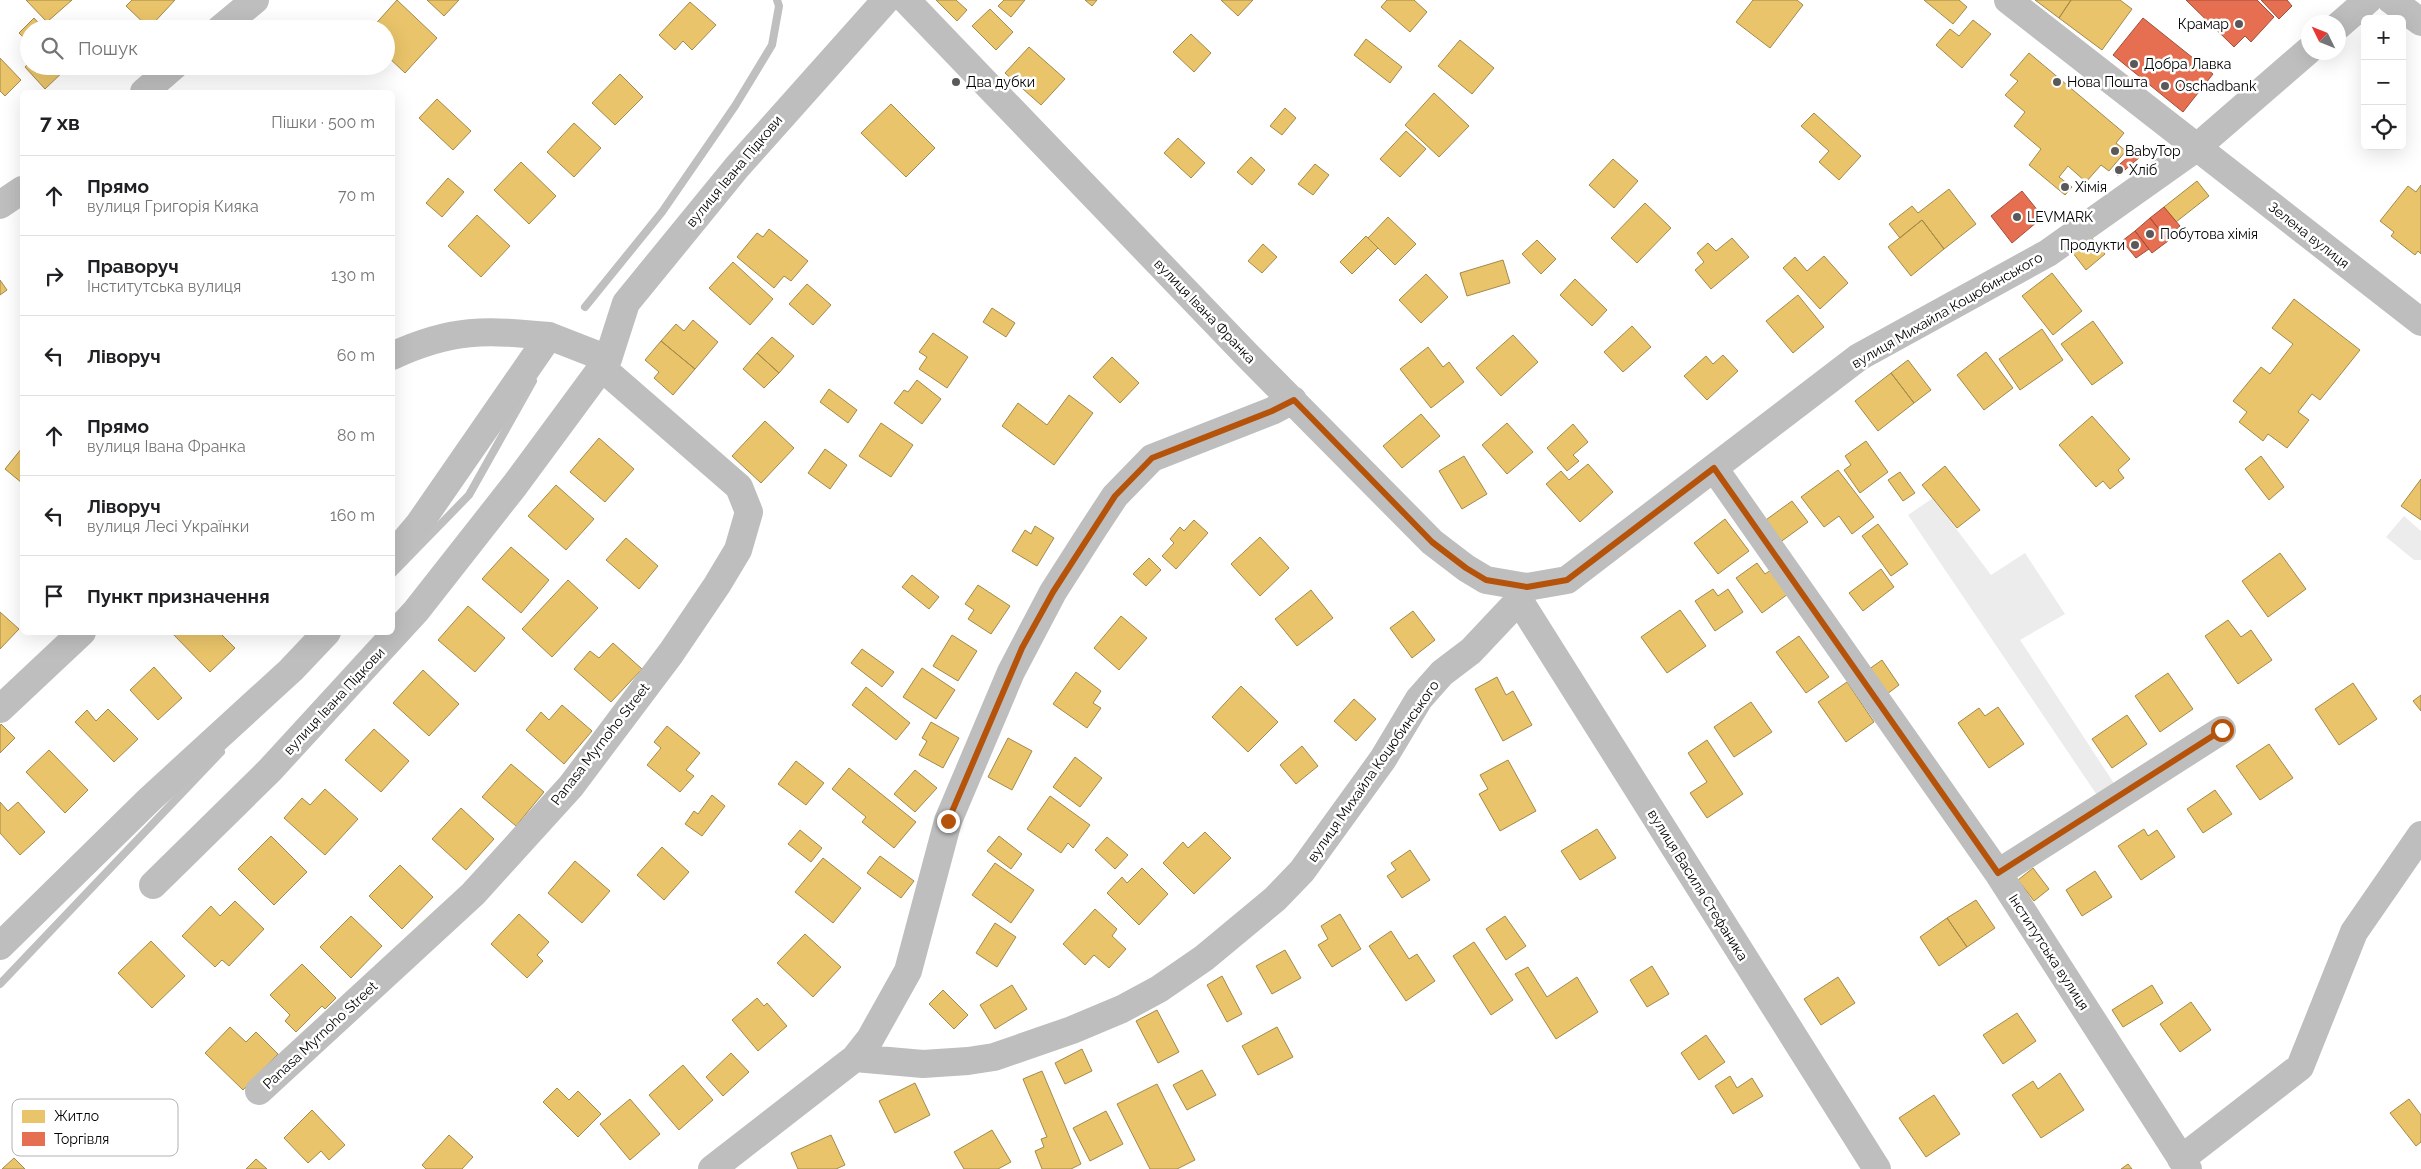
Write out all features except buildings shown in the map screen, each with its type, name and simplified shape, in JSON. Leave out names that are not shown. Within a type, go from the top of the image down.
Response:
[{"type":"street","points":[[231,20],[255,0]]},
{"type":"street","name":"вулиця Івана Підкови","points":[[395,634],[416,611],[515,485],[604,363],[626,303],[737,167],[886,0]]},
{"type":"street","name":"вулиця Івана Франка","points":[[906,0],[1247,355],[1294,400],[1432,542],[1486,580],[1523,593]]},
{"type":"street","name":"Зелена вулиця","points":[[2008,0],[2421,322]]},
{"type":"street","points":[[2346,19],[2368,0]]},
{"type":"street","points":[[2391,0],[2421,22]]},
{"type":"street","name":"вулиця Михайла Коцюбинського","points":[[855,1058],[923,1064],[994,1057],[1055,1036],[1122,1009],[1159,989],[1204,958],[1275,899],[1302,871],[1358,794],[1429,687],[1442,673],[1471,651],[1523,593],[1567,580],[1859,357],[2048,253],[2196,148],[2301,57]]},
{"type":"street","points":[[146,90],[164,75]]},
{"type":"street","points":[[0,204],[20,191]]},
{"type":"street","points":[[395,355],[430,341],[473,331],[495,331],[549,336],[604,363]]},
{"type":"street","points":[[395,552],[419,524],[549,336]]},
{"type":"street","name":"Panasa Myrnoho Street","points":[[259,1091],[473,894],[571,786],[671,653],[738,550],[749,512],[739,487],[604,363]]},
{"type":"street","points":[[712,1169],[855,1058],[870,1039],[908,970],[948,821],[1018,656],[1053,592],[1115,496],[1152,458],[1264,414],[1294,400]]},
{"type":"street","name":"Інститутська вулиця","points":[[1714,468],[1998,873],[2185,1164]]},
{"type":"street","name":"вулиця Василя Стефаника","points":[[1523,593],[1877,1169]]},
{"type":"street","points":[[0,709],[79,635]]},
{"type":"street","points":[[0,946],[150,799],[291,670],[324,635]]},
{"type":"street","name":"вулиця Івана Підкови","points":[[153,885],[270,770],[394,635]]},
{"type":"street","points":[[1998,873],[2222,730]]},
{"type":"street","points":[[2185,1164],[2300,1067],[2354,932],[2421,835]]},
{"type":"shaded area","points":[[1933,498],[1991,575],[2025,553],[2065,614],[2020,640],[2121,794],[2103,804],[1908,515]]},
{"type":"shaded area","points":[[2404,516],[2421,531],[2421,560],[2414,560],[2386,537]]},
{"type":"waterway","points":[[585,307],[662,212],[735,106],[772,45],[779,6],[777,0]]},
{"type":"waterway","points":[[395,571],[469,495],[533,381]]},
{"type":"waterway","points":[[0,984],[221,752]]},
{"type":"place","name":"Крамар","points":[[2239,24]]},
{"type":"place","name":"Добра Лавка","points":[[2134,64]]},
{"type":"place","name":"Два дубки","points":[[956,82]]},
{"type":"place","name":"Нова Пошта","points":[[2057,82]]},
{"type":"place","name":"Oschadbank","points":[[2165,86]]},
{"type":"place","name":"BabyTop","points":[[2115,151]]},
{"type":"place","name":"Хліб","points":[[2119,170]]},
{"type":"place","name":"Хімія","points":[[2065,187]]},
{"type":"place","name":"LEVMARK","points":[[2017,217]]},
{"type":"place","name":"Побутова хімія","points":[[2150,234]]},
{"type":"place","name":"Продукти","points":[[2135,245]]},
{"type":"route","points":[[948,821],[1022,648],[1053,592],[1115,496],[1152,458],[1272,411],[1294,400],[1432,542],[1448,555],[1486,580],[1527,587],[1567,580],[1714,468],[1998,873],[2103,804],[2222,730]]}]
